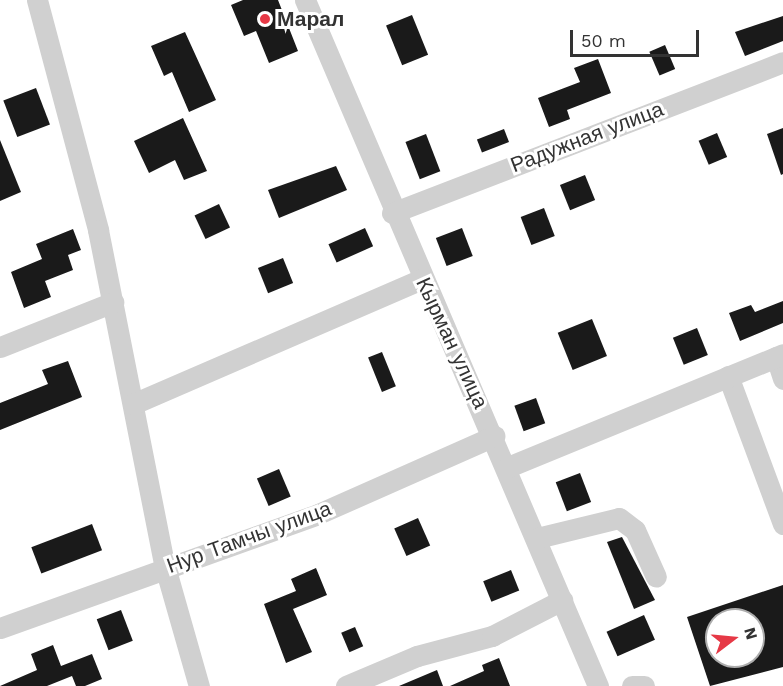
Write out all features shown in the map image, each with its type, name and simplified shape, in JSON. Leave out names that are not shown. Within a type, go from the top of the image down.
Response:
[{"type":"street","points":[[37,0],[113,302],[165,567],[199,686]]},
{"type":"street","name":"Кырман улица","points":[[305,0],[392,213],[508,466],[598,686]]},
{"type":"street","name":"Радужная улица","points":[[392,213],[783,62]]},
{"type":"street","points":[[133,404],[422,279]]},
{"type":"street","points":[[0,346],[113,302]]},
{"type":"street","points":[[508,466],[779,355],[783,379]]},
{"type":"street","points":[[728,376],[783,524]]},
{"type":"street","name":"Нур Тамчы улица","points":[[0,628],[318,514],[494,436]]},
{"type":"street","points":[[537,538],[619,518],[635,530],[656,577]]},
{"type":"street","points":[[346,686],[417,656],[492,636],[562,600]]},
{"type":"street","points":[[632,686],[644,686]]},
{"type":"building","points":[[243,0],[278,0],[298,51],[269,63],[256,31],[244,36],[231,5]]},
{"type":"building","points":[[412,15],[428,55],[402,65],[386,25]]},
{"type":"building","points":[[783,16],[783,41],[745,56],[735,32]]},
{"type":"building","points":[[185,32],[216,100],[189,112],[172,72],[164,76],[151,46]]},
{"type":"building","points":[[665,45],[675,69],[660,76],[649,52]]},
{"type":"building","points":[[598,59],[611,93],[567,110],[570,119],[549,127],[538,98],[580,82],[574,68]]},
{"type":"building","points":[[36,88],[50,124],[17,137],[3,101]]},
{"type":"building","points":[[183,118],[207,171],[184,180],[175,160],[149,173],[134,141]]},
{"type":"building","points":[[783,128],[783,174],[781,175],[767,134]]},
{"type":"building","points":[[504,129],[509,142],[482,152],[477,139]]},
{"type":"building","points":[[717,133],[727,157],[709,165],[699,141]]},
{"type":"building","points":[[426,134],[440,171],[420,179],[405,142]]},
{"type":"building","points":[[0,140],[21,192],[0,201]]},
{"type":"building","points":[[336,166],[347,190],[279,218],[268,190]]},
{"type":"building","points":[[585,175],[595,200],[570,210],[560,185]]},
{"type":"building","points":[[219,204],[230,228],[206,239],[195,215]]},
{"type":"building","points":[[544,208],[555,236],[531,245],[521,217]]},
{"type":"building","points":[[365,228],[373,246],[337,263],[328,244]]},
{"type":"building","points":[[462,228],[473,256],[447,266],[436,238]]},
{"type":"building","points":[[73,229],[81,250],[68,255],[73,270],[45,281],[51,297],[24,308],[11,272],[42,259],[36,244]]},
{"type":"building","points":[[283,258],[293,283],[268,293],[258,268]]},
{"type":"building","points":[[783,301],[783,323],[740,341],[729,313],[751,305],[755,312]]},
{"type":"building","points":[[592,319],[607,356],[573,370],[558,333]]},
{"type":"building","points":[[697,328],[708,355],[684,365],[673,338]]},
{"type":"building","points":[[382,352],[396,386],[382,392],[368,358]]},
{"type":"building","points":[[68,361],[82,397],[0,430],[0,403],[48,384],[42,370]]},
{"type":"building","points":[[536,398],[545,423],[524,431],[514,406]]},
{"type":"building","points":[[279,469],[291,497],[269,506],[257,478]]},
{"type":"building","points":[[580,473],[591,502],[567,511],[556,482]]},
{"type":"building","points":[[418,518],[430,545],[406,556],[394,529]]},
{"type":"building","points":[[92,524],[102,550],[41,573],[31,547]]},
{"type":"building","points":[[622,537],[655,600],[634,609],[607,542]]},
{"type":"building","points":[[316,568],[327,595],[293,609],[312,652],[286,663],[264,604],[296,591],[291,579]]},
{"type":"building","points":[[511,570],[519,590],[491,602],[483,581]]},
{"type":"building","points":[[783,585],[783,667],[710,686],[687,617],[705,611],[705,668],[765,668],[765,608],[714,608]]},
{"type":"building","points":[[121,610],[133,641],[109,650],[97,619]]},
{"type":"building","points":[[644,615],[655,640],[618,656],[607,632]]},
{"type":"building","points":[[355,627],[363,646],[349,652],[341,633]]},
{"type":"building","points":[[53,645],[61,666],[92,654],[102,679],[85,686],[76,686],[72,676],[47,686],[0,686],[37,670],[31,654]]},
{"type":"building","points":[[499,658],[510,686],[450,686],[484,671],[482,665]]},
{"type":"building","points":[[437,670],[443,686],[399,686]]},
{"type":"place","name":"Марал","points":[[265,19]]}]
